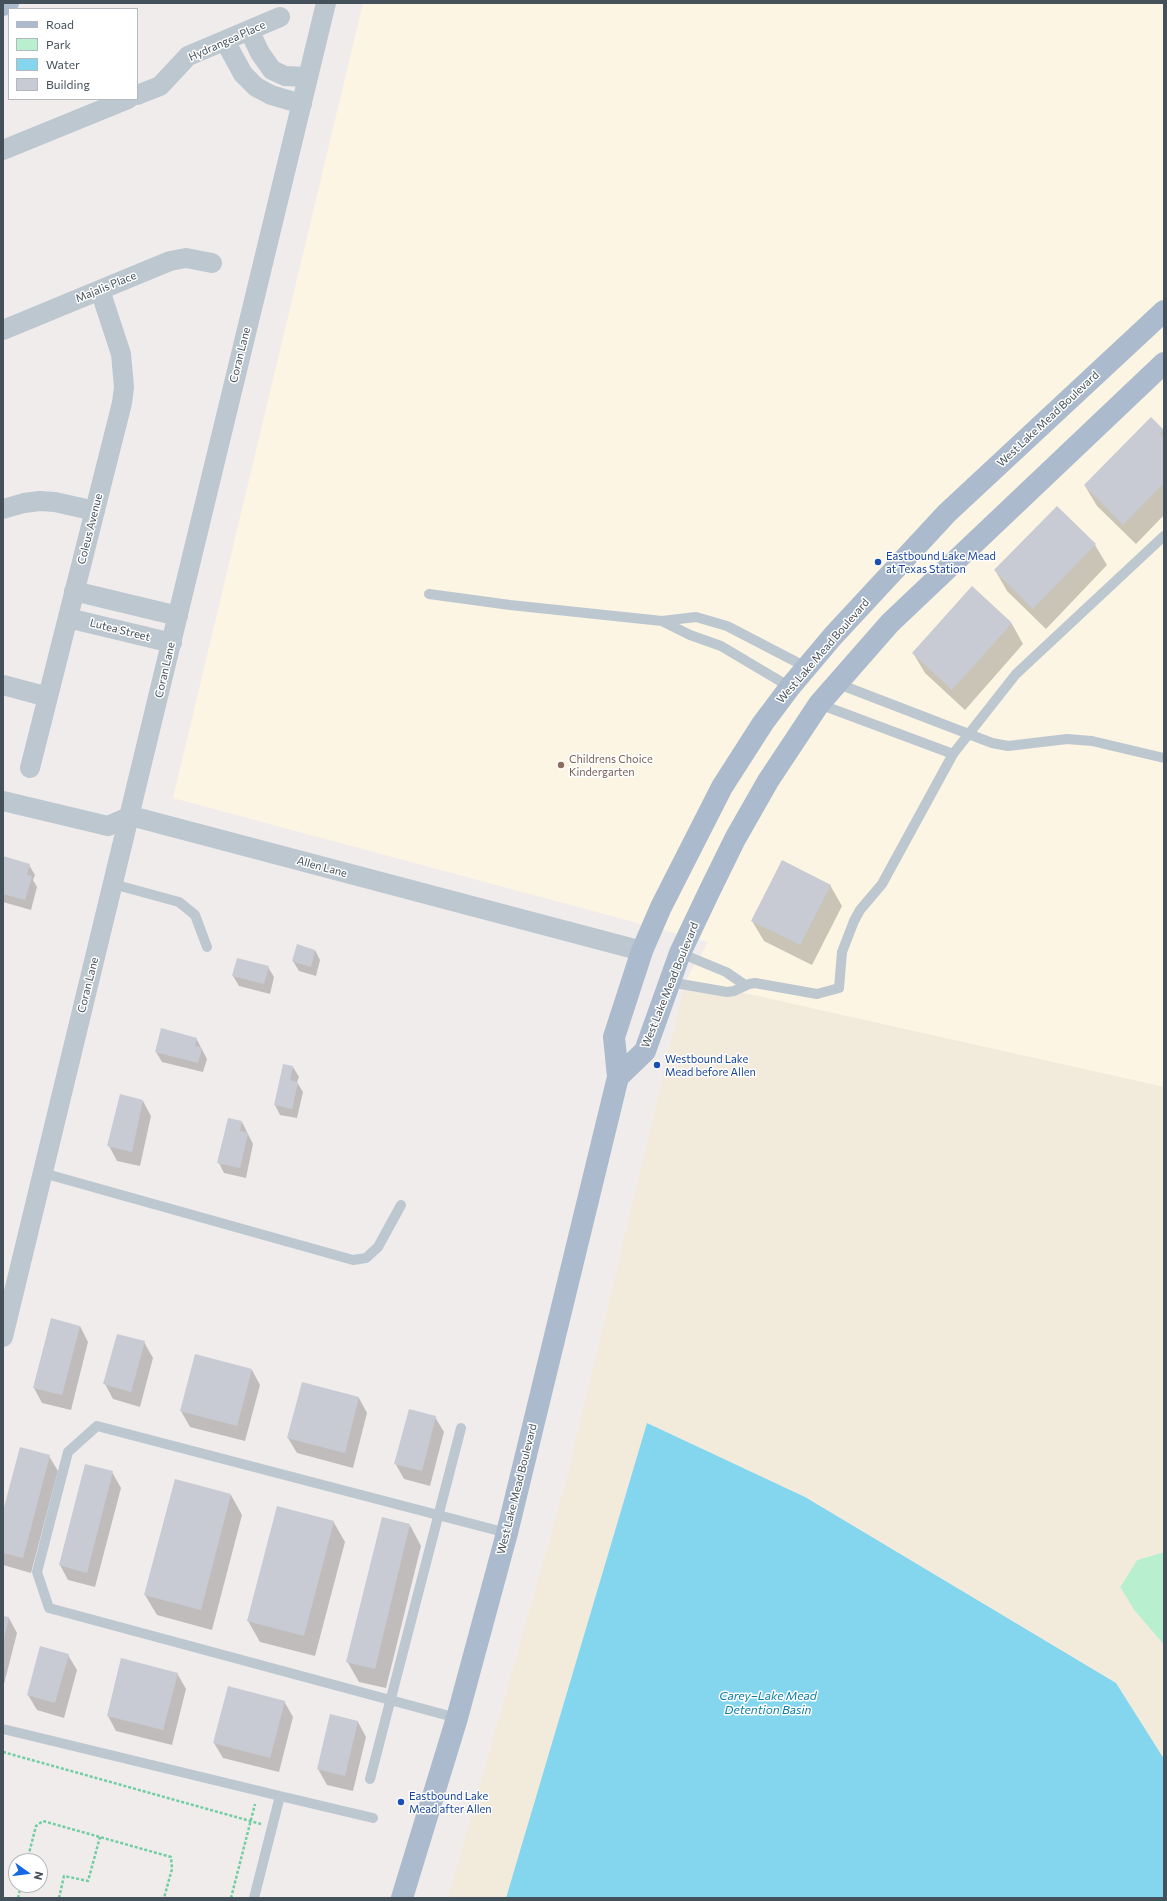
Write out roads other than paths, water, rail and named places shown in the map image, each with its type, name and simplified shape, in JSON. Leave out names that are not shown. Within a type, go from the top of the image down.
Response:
[{"type":"main road","points":[[3,5],[8,3]]},
{"type":"main road","name":"West Lake Mead Boulevard","points":[[402,1898],[457,1718],[507,1533],[618,1077],[614,1037],[642,951],[661,907],[722,787],[763,723],[806,667],[947,513],[1164,310]]},
{"type":"main road","name":"West Lake Mead Boulevard","points":[[618,1077],[645,1051],[680,954],[735,839],[768,781],[819,704],[890,623],[1164,363]]},
{"type":"main road","points":[[806,667],[836,683]]},
{"type":"main road","points":[[790,687],[819,704]]},
{"type":"street","name":"Coran Lane","points":[[3,1337],[113,884],[131,816],[326,3]]},
{"type":"street","name":"Hydrangea Place","points":[[138,95],[160,86],[188,56],[280,17]]},
{"type":"street","points":[[249,30],[260,53],[272,70],[285,76],[308,77]]},
{"type":"street","points":[[225,41],[243,74],[256,87],[272,95],[302,104]]},
{"type":"street","points":[[3,150],[126,100]]},
{"type":"street","name":"Majalis Place","points":[[3,330],[170,261],[186,258],[212,263]]},
{"type":"street","name":"Coleus Avenue","points":[[30,768],[122,403],[124,387],[122,354],[100,290]]},
{"type":"street","points":[[3,509],[24,503],[40,501],[55,502],[95,511]]},
{"type":"street","points":[[74,591],[178,616]]},
{"type":"street","name":"Lutea Street","points":[[68,618],[172,643]]},
{"type":"street","points":[[3,685],[48,697]]},
{"type":"street","points":[[3,801],[108,826],[131,816]]},
{"type":"street","name":"Allen Lane","points":[[131,816],[642,951]]},
{"type":"lane","points":[[669,982],[727,992],[755,983],[817,994],[839,988],[842,952],[854,921],[860,910],[882,884],[953,754],[1016,674],[1164,536]]},
{"type":"lane","points":[[429,594],[504,605],[662,621],[696,617],[727,626],[806,667]]},
{"type":"lane","points":[[662,621],[690,635],[721,646],[790,687]]},
{"type":"lane","points":[[836,683],[992,743],[1008,746],[1067,739],[1092,741],[1164,758]]},
{"type":"lane","points":[[819,704],[953,754]]},
{"type":"lane","points":[[113,884],[179,902],[195,915],[208,947]]},
{"type":"lane","points":[[680,954],[726,972],[745,985]]},
{"type":"lane","points":[[43,1173],[353,1260],[366,1258],[378,1247],[401,1205]]},
{"type":"lane","points":[[457,1718],[50,1608],[37,1572],[68,1452],[97,1426],[507,1533]]},
{"type":"lane","points":[[370,1779],[460,1428]]},
{"type":"lane","points":[[3,1729],[373,1818]]},
{"type":"lane","points":[[254,1898],[280,1796]]},
{"type":"water","name":"Carey–Lake Mead Detention Basin","points":[[647,1423],[805,1497],[1116,1683],[1164,1759],[1164,1898],[506,1898]]},
{"type":"place","name":"Eastbound Lake Mead at Texas Station","points":[[878,562]]},
{"type":"place","name":"Childrens Choice Kindergarten","points":[[561,765]]},
{"type":"place","name":"Westbound Lake Mead before Allen","points":[[657,1065]]},
{"type":"place","name":"Eastbound Lake Mead after Allen","points":[[401,1802]]}]
